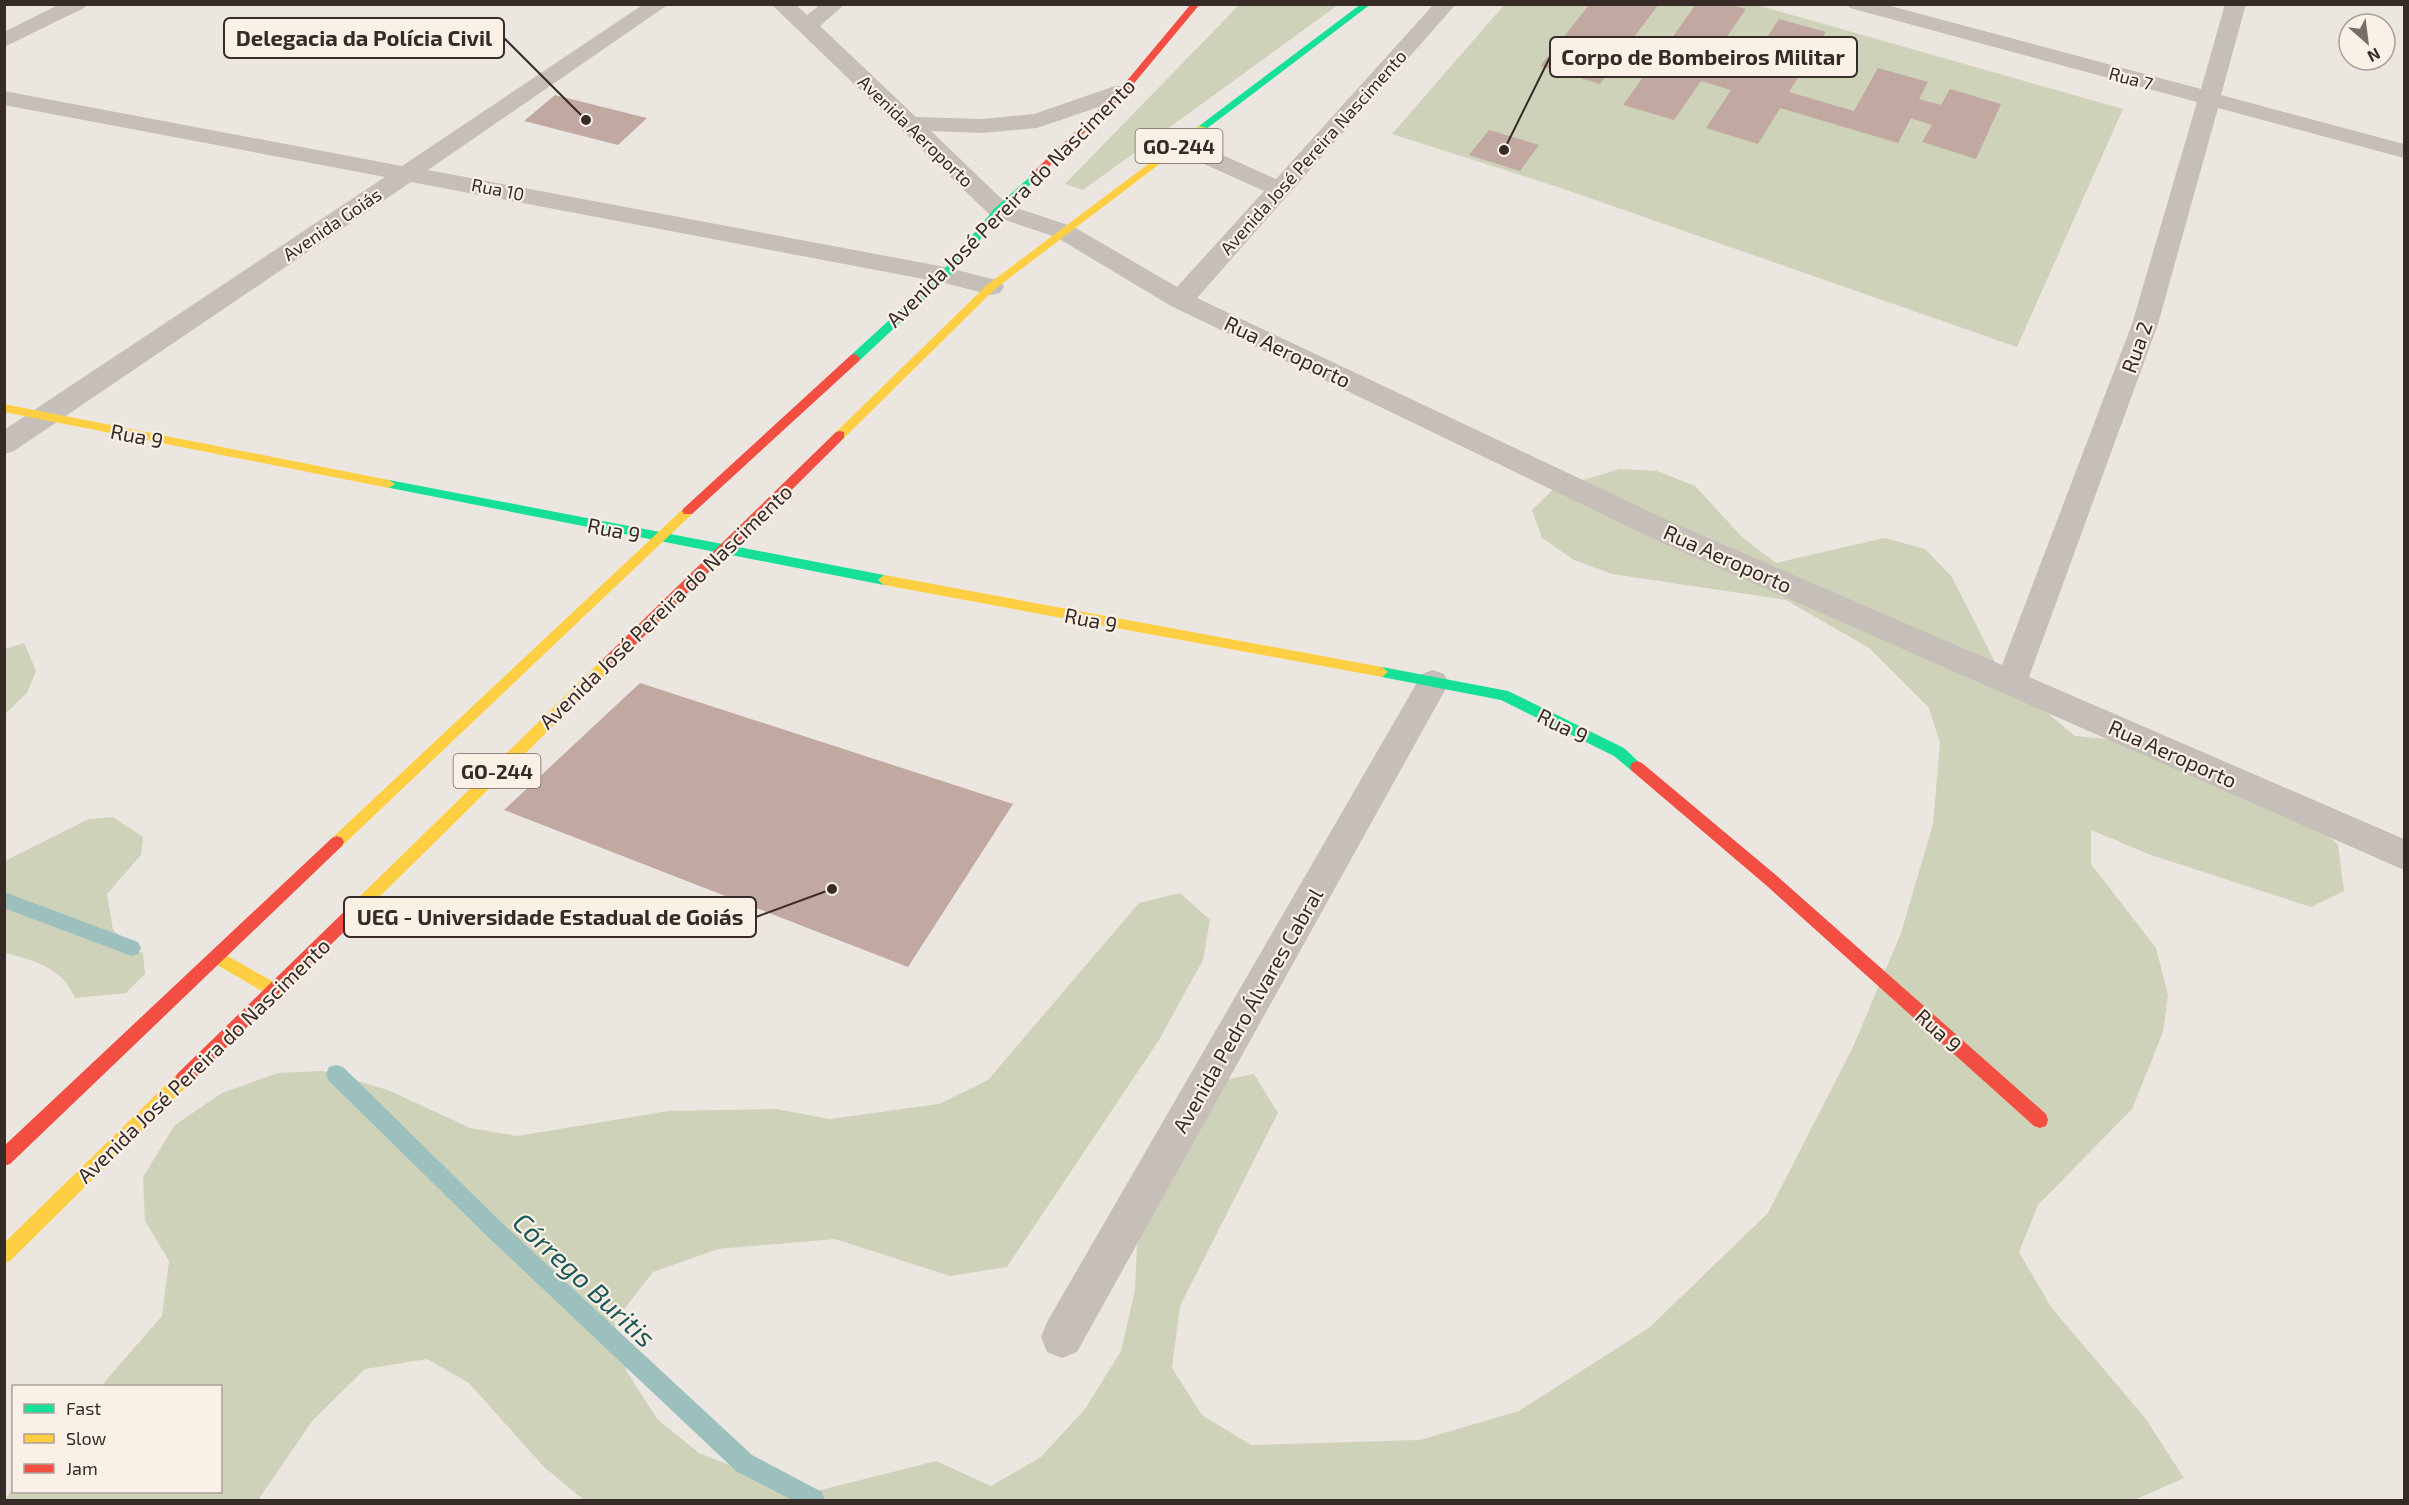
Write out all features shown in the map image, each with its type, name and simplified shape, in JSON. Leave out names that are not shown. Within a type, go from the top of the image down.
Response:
[{"type":"main road","name":"Avenida José Pereira do Nascimento","points":[[4,1158],[658,538],[945,275],[999,210],[1123,91],[1196,4]]},
{"type":"main road","name":"Avenida José Pereira do Nascimento","points":[[4,1254],[991,287],[1367,4]]},
{"type":"main road","name":"Rua 9","points":[[4,408],[658,538],[1503,695],[1619,752],[1772,881],[2040,1120]]},
{"type":"main road","points":[[217,957],[274,990]]},
{"type":"street","points":[[4,41],[76,4]]},
{"type":"street","name":"Avenida Goiás","points":[[4,444],[659,4]]},
{"type":"street","name":"Avenida Aeroporto","points":[[781,4],[807,25],[907,124],[999,210],[1065,232]]},
{"type":"street","points":[[807,25],[835,4]]},
{"type":"street","name":"Avenida José Pereira Nascimento","points":[[1179,300],[1446,4]]},
{"type":"street","name":"Rua 7","points":[[1857,4],[2404,151]]},
{"type":"street","name":"Rua 2","points":[[2011,682],[2145,324],[2211,99],[2236,4]]},
{"type":"street","points":[[907,124],[982,126],[1036,120],[1123,91]]},
{"type":"street","name":"Rua 10","points":[[4,98],[409,172],[945,275],[991,287]]},
{"type":"street","points":[[1181,145],[1279,189]]},
{"type":"street","name":"Rua Aeroporto","points":[[1065,232],[1179,300],[1668,533],[2404,855]]},
{"type":"street","name":"Avenida Pedro Álvares Cabral","points":[[1062,1337],[1433,683]]},
{"type":"green space","points":[[1505,4],[1757,5],[2123,109],[2017,347],[1558,187],[1392,134]]},
{"type":"green space","points":[[1239,5],[1338,5],[1083,190],[1065,184]]},
{"type":"green space","points":[[1620,469],[1657,471],[1695,486],[1743,538],[1776,563],[1884,538],[1925,549],[1952,577],[2001,674],[2075,736],[2161,744],[2297,804],[2338,845],[2344,891],[2311,907],[2151,855],[2091,830],[2091,864],[2156,948],[2168,995],[2163,1032],[2132,1109],[2038,1205],[2019,1252],[2051,1307],[2145,1418],[2184,1478],[2134,1500],[584,1500],[544,1467],[469,1383],[427,1359],[365,1369],[313,1420],[258,1500],[5,1500],[12,1489],[12,1493],[222,1493],[222,1385],[102,1385],[162,1316],[169,1261],[145,1221],[143,1177],[175,1125],[222,1093],[278,1073],[323,1071],[388,1090],[470,1128],[517,1136],[669,1111],[776,1109],[830,1119],[939,1104],[988,1080],[1139,903],[1180,893],[1210,920],[1203,960],[1159,1040],[1007,1267],[950,1276],[835,1239],[718,1249],[653,1272],[614,1322],[627,1372],[657,1419],[699,1453],[805,1494],[936,1461],[991,1486],[1041,1457],[1085,1409],[1121,1351],[1135,1290],[1138,1230],[1202,1085],[1254,1074],[1278,1113],[1180,1306],[1172,1368],[1202,1415],[1251,1445],[1420,1440],[1519,1411],[1650,1327],[1768,1213],[1853,1047],[1901,933],[1933,824],[1940,743],[1929,708],[1869,648],[1786,600],[1612,574],[1574,560],[1542,538],[1532,510],[1553,489]]},
{"type":"green space","points":[[24,643],[36,671],[27,693],[5,714],[5,649]]},
{"type":"green space","points":[[113,817],[143,837],[141,855],[107,894],[113,930],[143,954],[145,974],[126,993],[75,998],[70,988],[55,972],[37,962],[5,953],[5,861],[89,819]]},
{"type":"building","points":[[1590,4],[1659,4],[1628,45],[1660,55],[1696,4],[1729,4],[1746,9],[1706,67],[1741,77],[1779,19],[1826,32],[1789,92],[1854,111],[1878,68],[1928,82],[1919,99],[1941,105],[1950,89],[2001,104],[1976,159],[1922,142],[1932,125],[1911,118],[1898,143],[1780,108],[1758,144],[1706,128],[1731,90],[1701,81],[1674,120],[1623,105],[1651,66],[1620,57],[1600,84],[1540,66]]},
{"type":"building","points":[[555,95],[647,118],[618,145],[524,121]]},
{"type":"building","points":[[1489,130],[1539,145],[1520,171],[1469,155]]},
{"type":"building","points":[[640,683],[1013,804],[908,967],[504,810]]},
{"type":"waterway","name":"Córrego Buritis","points":[[4,900],[132,948]]},
{"type":"waterway","name":"Córrego Buritis","points":[[336,1074],[495,1230],[744,1463],[814,1500]]},
{"type":"traffic: fast","points":[[1202,128],[1367,4]]},
{"type":"traffic: fast","points":[[855,358],[945,275],[999,210],[1033,177]]},
{"type":"traffic: fast","points":[[389,484],[884,580]]},
{"type":"traffic: fast","points":[[1382,672],[1503,695],[1619,752],[1637,767]]},
{"type":"traffic: slow","points":[[840,435],[991,287],[1202,128]]},
{"type":"traffic: slow","points":[[4,408],[389,484]]},
{"type":"traffic: slow","points":[[337,842],[688,511]]},
{"type":"traffic: slow","points":[[884,580],[1382,672]]},
{"type":"traffic: slow","points":[[358,908],[608,663]]},
{"type":"traffic: slow","points":[[217,957],[274,990]]},
{"type":"traffic: slow","points":[[4,1255],[183,1079]]},
{"type":"traffic: jam","points":[[1033,177],[1123,91],[1196,4]]},
{"type":"traffic: jam","points":[[688,511],[855,358]]},
{"type":"traffic: jam","points":[[608,663],[840,435]]},
{"type":"traffic: jam","points":[[1637,767],[1772,881],[2040,1120]]},
{"type":"traffic: jam","points":[[4,1158],[337,842]]},
{"type":"traffic: jam","points":[[183,1079],[358,908]]},
{"type":"place","name":"Delegacia da Polícia Civil","points":[[586,120]]},
{"type":"place","name":"Corpo de Bombeiros Militar","points":[[1504,150]]},
{"type":"place","name":"UEG - Universidade Estadual de Goiás","points":[[832,889]]}]
